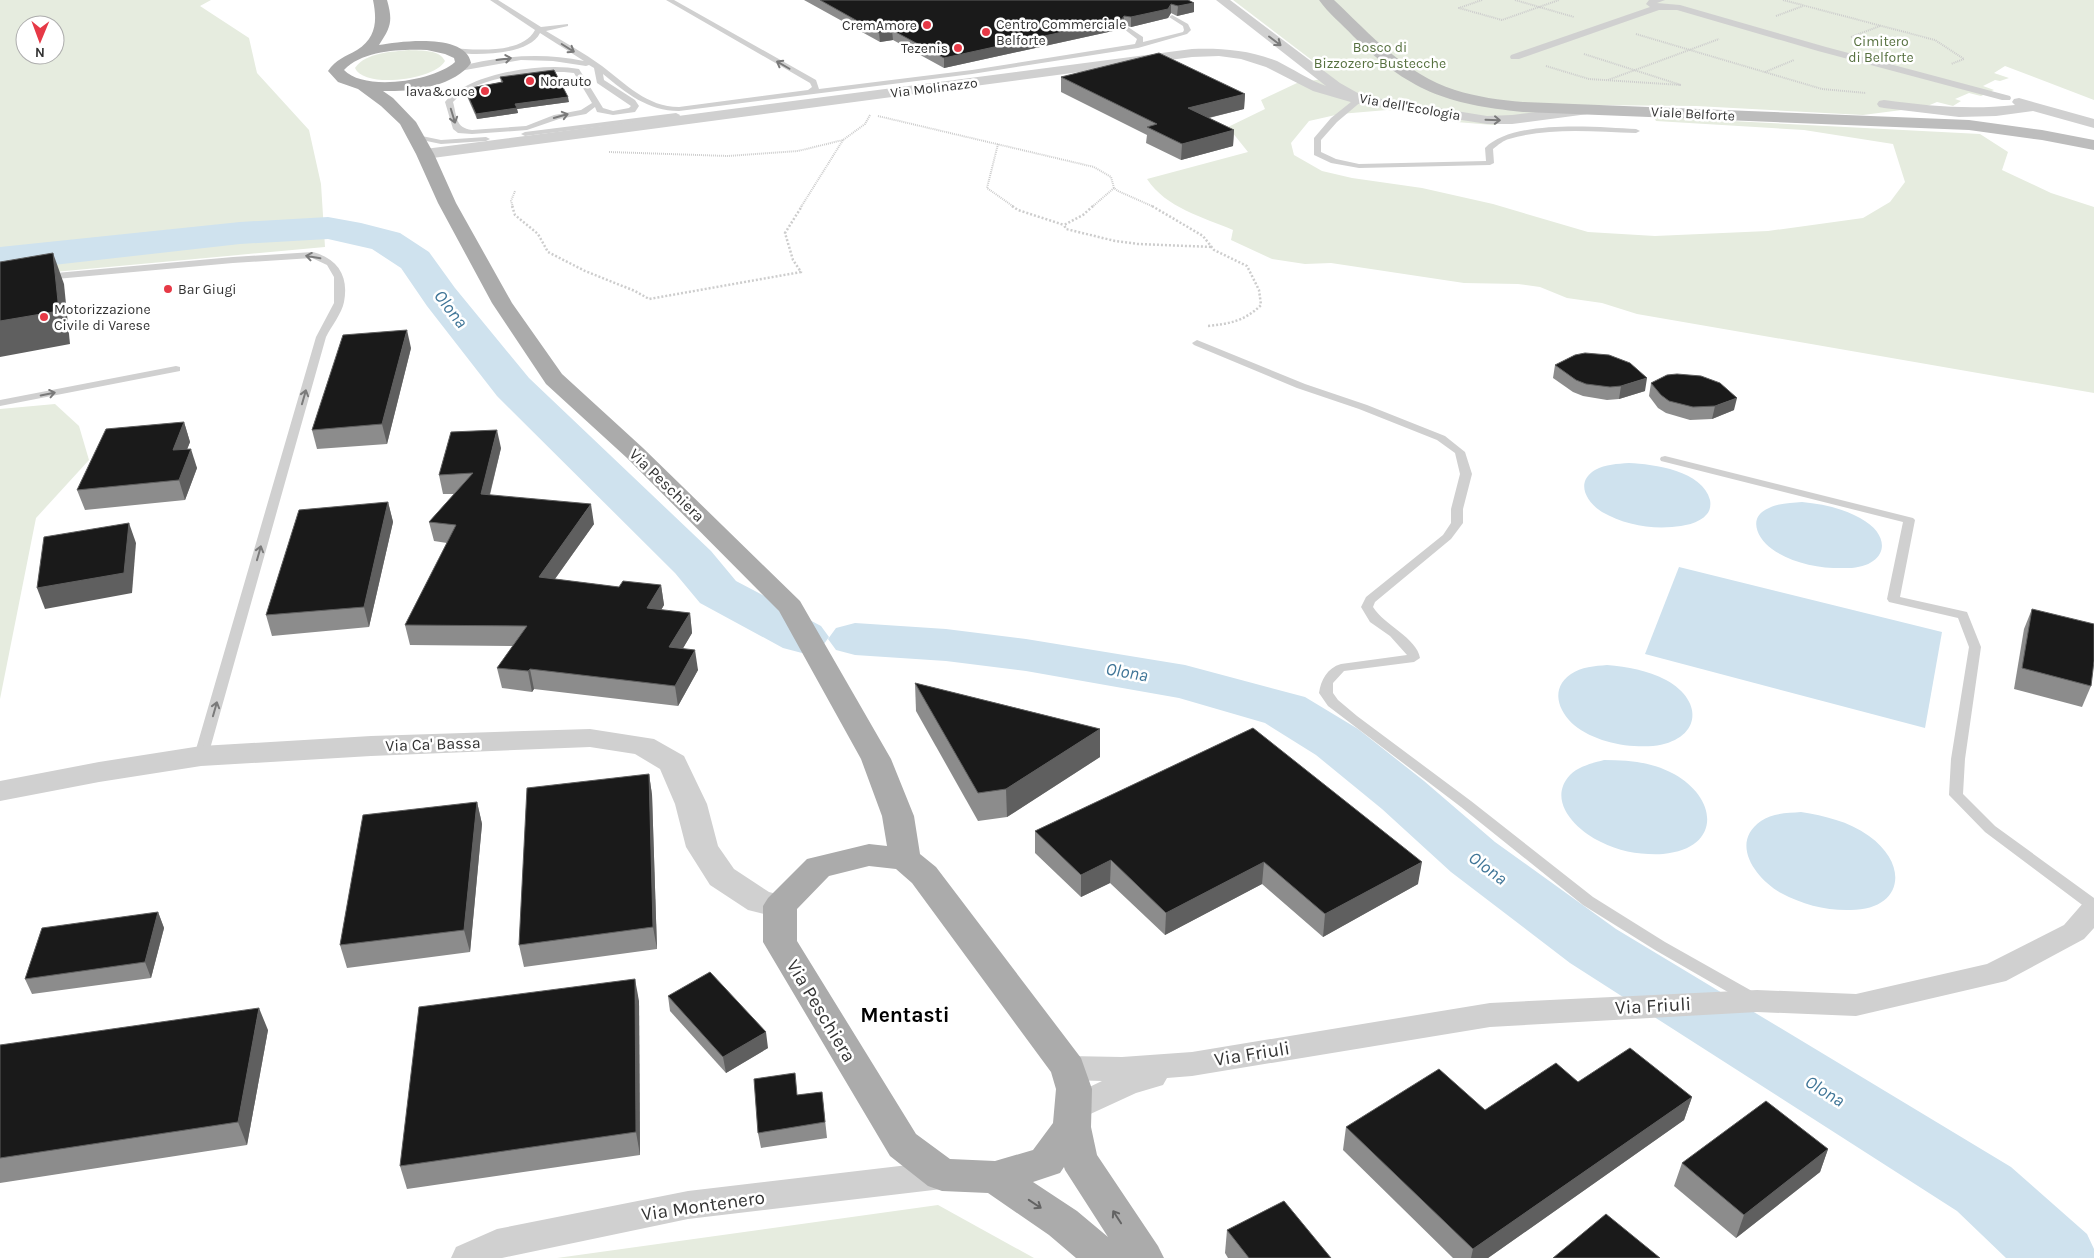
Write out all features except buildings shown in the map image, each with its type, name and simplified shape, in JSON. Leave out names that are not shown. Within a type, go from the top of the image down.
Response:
[{"type":"main road","points":[[380,0],[384,18],[406,34],[462,56],[463,63],[457,70]]},
{"type":"main road","name":"Viale Belforte","points":[[1326,0],[1389,60],[1408,74],[1442,91],[1475,101],[1599,110],[1969,126],[2042,135],[2094,145]]},
{"type":"main road","name":"Via Peschiera","points":[[364,52],[378,34],[384,18]]},
{"type":"main road","name":"Via Peschiera","points":[[445,48],[413,45],[388,47],[364,52],[350,58],[340,65],[336,71],[340,77],[349,82],[364,86],[384,87],[428,81],[457,70]]},
{"type":"main road","points":[[417,127],[428,81]]},
{"type":"main road","name":"Via Peschiera","points":[[364,86],[417,127],[447,203],[502,303],[554,379],[642,460],[790,607],[876,759],[898,816],[905,859]]},
{"type":"main road","points":[[780,906],[818,867],[869,855],[905,859],[924,875],[1068,1068],[1074,1089],[1072,1118],[1079,1159],[1144,1258]]},
{"type":"main road","name":"Via Peschiera","points":[[780,906],[780,942],[795,968],[902,1145],[942,1175]]},
{"type":"main road","points":[[942,1175],[994,1177],[1046,1162],[1072,1118]]},
{"type":"main road","points":[[994,1177],[1063,1223],[1105,1258]]},
{"type":"street","name":"Via dell'Ecologia","points":[[1222,0],[1335,86],[1359,100],[1487,120],[1542,117],[1568,111],[1599,110]]},
{"type":"street","points":[[1515,57],[1664,2],[1748,28],[2006,98],[2094,124]]},
{"type":"street","points":[[1192,53],[1221,47],[1236,38],[1244,18]]},
{"type":"street","name":"Via Molinazzo","points":[[417,127],[502,144],[862,92],[1192,53],[1220,52],[1244,55],[1271,64],[1318,88],[1359,100]]},
{"type":"street","points":[[1884,104],[1943,113],[2007,112],[2034,106]]},
{"type":"street","name":"Via Ca' Bassa","points":[[0,791],[201,756],[371,746],[590,738],[643,746],[673,763],[691,804],[702,847],[722,877],[760,902],[780,906]]},
{"type":"street","name":"Via Friuli","points":[[1068,1068],[1122,1069],[1192,1064],[1490,1016],[1746,1002],[1856,1005],[1995,973],[2074,932],[2094,907]]},
{"type":"street","name":"Via Friuli","points":[[1072,1118],[1126,1084],[1192,1064]]},
{"type":"street","name":"Via Montenero","points":[[468,1258],[497,1244],[688,1205],[942,1175]]},
{"type":"lane","points":[[669,0],[815,85],[862,92]]},
{"type":"lane","points":[[496,1],[538,30],[598,67],[650,104],[665,108],[679,109],[811,92],[862,92]]},
{"type":"lane","points":[[417,127],[480,140],[862,92],[972,72],[1138,46],[1185,33],[1188,30],[1186,25],[1172,17]]},
{"type":"lane","points":[[538,30],[566,25]]},
{"type":"lane","points":[[1126,28],[1141,38],[1138,46]]},
{"type":"lane","points":[[445,48],[481,52],[512,47],[533,39],[538,30]]},
{"type":"lane","points":[[457,70],[483,62],[537,57],[568,60],[598,67]]},
{"type":"lane","points":[[598,67],[600,81],[632,102],[635,106],[629,112],[622,113]]},
{"type":"lane","points":[[584,127],[593,118],[590,115],[579,113],[566,114],[520,129],[462,131],[456,128],[449,102],[458,91],[485,80],[561,69],[576,71],[600,110],[658,115],[682,114]]},
{"type":"lane","points":[[811,92],[816,88],[815,85]]},
{"type":"lane","points":[[1359,100],[1334,120],[1317,140],[1317,153],[1334,161],[1358,166],[1490,163],[1489,148],[1505,137],[1577,128],[1636,131]]},
{"type":"lane","points":[[579,113],[596,103]]},
{"type":"lane","points":[[37,278],[233,260],[313,255],[331,263],[339,277],[339,303],[321,337],[201,756]]},
{"type":"lane","points":[[1197,343],[1301,386],[1441,438],[1460,452],[1466,474],[1458,509],[1457,523],[1446,537],[1370,600],[1367,608],[1374,619],[1394,633],[1413,652],[1414,658],[1341,668],[1327,682],[1326,693],[1333,703],[1352,719],[1466,804],[1588,901],[1746,1002]]},
{"type":"lane","points":[[0,403],[176,370]]},
{"type":"lane","points":[[1665,459],[1909,520],[1893,599],[1964,615],[1974,647],[1958,759],[1956,795],[1990,829],[2094,907]]},
{"type":"path","points":[[1482,0],[1459,8],[1502,20],[1559,0]]},
{"type":"path","points":[[1515,0],[1822,89],[1873,93]]},
{"type":"path","points":[[1783,0],[1935,40],[1964,59],[1923,76]]},
{"type":"path","points":[[1605,80],[1637,70],[1804,6]]},
{"type":"path","points":[[1515,57],[1589,79],[1681,85],[1551,44]]},
{"type":"path","points":[[515,191],[511,202],[515,215],[538,234],[548,252],[586,271],[636,291],[649,299],[800,272],[793,260],[785,233],[843,140],[865,124],[870,114],[862,92]]},
{"type":"path","points":[[870,114],[1094,167],[1111,178],[1114,188],[1150,205],[1203,236],[1214,250],[1247,266],[1259,290],[1261,305],[1255,312],[1238,323],[1203,326],[1187,335],[1197,343]]},
{"type":"path","points":[[604,152],[728,156],[798,151],[843,140]]},
{"type":"path","points":[[998,144],[986,188],[1018,210],[1064,225],[1066,229],[1115,241],[1138,244],[1213,247]]},
{"type":"path","points":[[1064,225],[1083,215],[1114,188]]},
{"type":"green space","points":[[0,0],[211,0],[200,6],[249,38],[257,73],[309,130],[321,184],[325,247],[0,277]]},
{"type":"green space","points":[[1233,0],[2094,0],[2094,100],[2005,66],[1994,73],[2009,78],[2000,81],[1995,80],[1983,86],[1994,90],[1981,96],[1969,93],[1955,99],[1961,101],[1953,106],[1937,102],[1925,107],[1863,115],[1696,106],[1585,105],[1493,125],[1456,122],[1410,112],[1387,110],[1340,114],[1309,121],[1291,143],[1294,155],[1322,171],[1352,178],[1422,188],[1493,204],[1588,232],[1655,236],[1768,231],[1863,218],[1890,202],[1905,182],[1893,144],[1804,130],[1656,121],[1654,117],[1980,134],[2008,152],[2002,170],[2051,193],[2094,207],[2094,393],[1637,314],[1602,303],[1567,298],[1540,287],[1518,284],[1464,283],[1331,263],[1305,264],[1272,259],[1231,240],[1233,230],[1198,216],[1175,204],[1155,189],[1147,179],[1248,152],[1228,127],[1265,109],[1261,100],[1297,83],[1329,78],[1313,61]]},
{"type":"green space","points":[[409,50],[439,54],[445,61],[439,68],[428,73],[400,80],[371,78],[361,75],[355,68],[372,56],[387,52]]},
{"type":"green space","points":[[55,404],[79,426],[89,460],[36,518],[0,699],[0,409]]},
{"type":"green space","points":[[938,1205],[1034,1258],[557,1258]]},
{"type":"water","points":[[1629,463],[1651,465],[1676,471],[1698,482],[1706,490],[1710,500],[1708,513],[1700,520],[1691,524],[1663,527],[1627,523],[1602,512],[1587,497],[1584,486],[1585,480],[1599,468]]},
{"type":"water","points":[[1802,502],[1839,509],[1860,518],[1871,526],[1882,542],[1878,557],[1861,566],[1828,568],[1798,562],[1772,549],[1759,534],[1756,522],[1758,517],[1762,512],[1773,506]]},
{"type":"water","points":[[1679,567],[1942,632],[1925,728],[1645,654]]},
{"type":"water","points":[[1607,665],[1645,671],[1666,680],[1679,689],[1692,709],[1692,719],[1688,729],[1680,737],[1669,743],[1653,746],[1633,746],[1601,740],[1574,725],[1560,706],[1560,686],[1571,674],[1579,670]]},
{"type":"water","points":[[1604,760],[1649,764],[1674,774],[1689,784],[1699,796],[1706,809],[1707,822],[1704,833],[1696,843],[1682,850],[1663,854],[1631,852],[1601,842],[1574,823],[1563,805],[1561,795],[1563,785],[1570,775],[1578,769]]},
{"type":"water","points":[[1801,812],[1828,817],[1853,826],[1869,836],[1882,848],[1891,860],[1895,873],[1894,885],[1889,895],[1880,904],[1865,909],[1847,910],[1813,906],[1781,893],[1755,870],[1747,850],[1747,840],[1752,830],[1761,821],[1770,816]]},
{"type":"waterway","name":"Olona","points":[[0,259],[240,233],[328,228],[386,241],[415,260],[441,297],[513,387],[693,562],[718,592],[802,637]]},
{"type":"waterway","name":"Olona","points":[[855,639],[946,645],[1026,655],[1185,682],[1285,710],[1337,742],[1403,795],[1473,857],[1593,946],[1984,1189],[2059,1258]]},
{"type":"place","name":"CremAmore","points":[[927,25]]},
{"type":"place","name":"Centro Commerciale Belforte","points":[[986,32]]},
{"type":"place","name":"Tezenis","points":[[958,48]]},
{"type":"place","name":"Norauto","points":[[530,81]]},
{"type":"place","name":"lava&cuce","points":[[485,91]]},
{"type":"place","name":"Bar Giugi","points":[[168,289]]},
{"type":"place","name":"Motorizzazione Civile di Varese","points":[[44,317]]},
{"type":"district","name":"Mentasti","points":[[905,1015]]},
{"type":"park label","name":"Cimitero di Belforte","points":[[1881,49]]},
{"type":"park label","name":"Bosco di Bizzozero-Bustecche","points":[[1380,56]]}]
